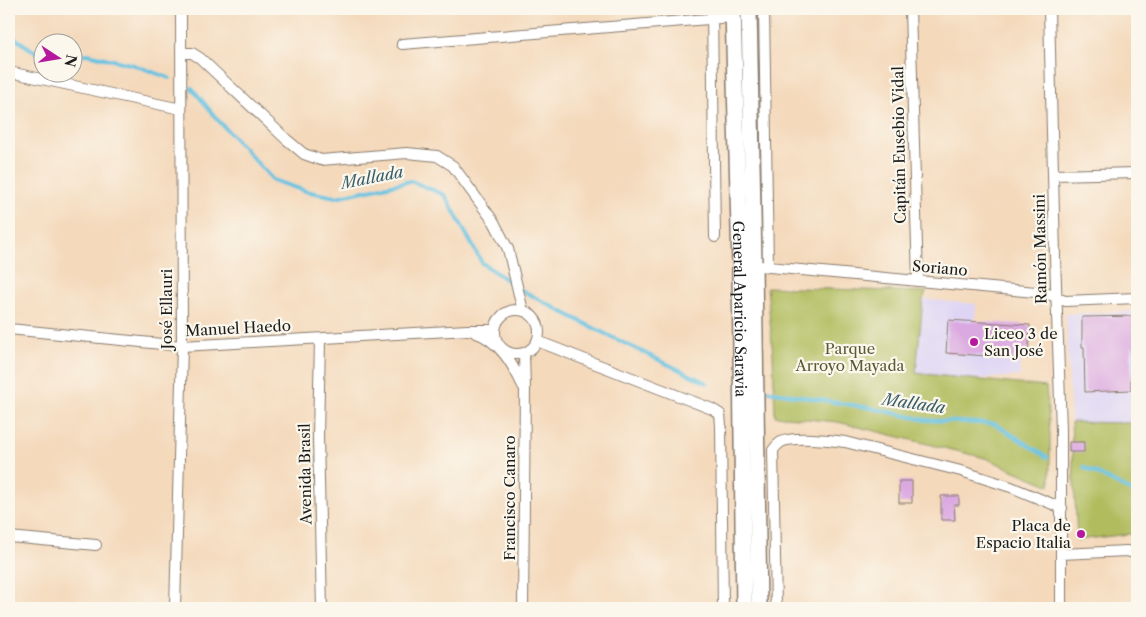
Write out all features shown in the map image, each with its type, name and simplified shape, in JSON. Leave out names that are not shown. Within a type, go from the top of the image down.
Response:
[{"type":"main road","name":"General Aparicio Saravia","points":[[749,9],[759,608]]},
{"type":"main road","name":"General Aparicio Saravia","points":[[733,13],[754,266],[744,608]]},
{"type":"street","name":"José Ellauri","points":[[175,608],[182,346],[181,9]]},
{"type":"street","name":"General Aparicio Saravia","points":[[754,266],[764,9]]},
{"type":"street","name":"Capitán Eusebio Vidal","points":[[910,9],[918,281]]},
{"type":"street","name":"Ramón Massini","points":[[1049,9],[1061,430],[1061,608]]},
{"type":"street","points":[[402,44],[733,13]]},
{"type":"street","name":"General Aparicio Saravia","points":[[712,14],[715,237]]},
{"type":"street","points":[[181,53],[192,53],[200,58],[304,154],[321,160],[407,153],[437,156],[454,166],[494,222],[508,249],[523,311]]},
{"type":"street","points":[[9,72],[181,109]]},
{"type":"street","points":[[1053,175],[1137,173]]},
{"type":"street","name":"Soriano","points":[[754,266],[1046,293],[1065,300],[1137,298]]},
{"type":"street","points":[[521,299],[516,306],[500,318],[496,324],[495,336],[500,348],[516,371],[525,389]]},
{"type":"street","points":[[468,330],[483,335],[511,354],[524,354],[537,341],[539,329],[533,317],[523,311],[510,311]]},
{"type":"street","name":"Manuel Haedo","points":[[9,329],[182,346],[495,330]]},
{"type":"street","name":"Avenida Brasil","points":[[320,339],[318,437],[322,608]]},
{"type":"street","points":[[537,341],[712,409],[720,414],[723,608]]},
{"type":"street","name":"Francisco Canaro","points":[[523,608],[524,354]]},
{"type":"street","points":[[776,608],[773,450],[780,442],[787,440],[828,440],[845,442],[961,471],[1011,487],[1062,508]]},
{"type":"street","points":[[9,538],[96,545]]},
{"type":"street","points":[[1061,554],[1127,551],[1137,554]]},
{"type":"shaded area","name":"Liceo 3 de San José","points":[[923,299],[976,304],[975,321],[1030,325],[1028,359],[1020,359],[1020,376],[976,379],[916,373]]},
{"type":"shaded area","points":[[1137,311],[1137,423],[1071,422],[1066,314]]},
{"type":"green space","name":"Parque Arroyo Mayada","points":[[767,287],[926,292],[923,299],[916,373],[1046,387],[1050,434],[1050,486],[985,458],[838,422],[775,416],[773,355]]},
{"type":"green space","points":[[1071,422],[1137,423],[1137,536],[1129,534],[1077,540]]},
{"type":"building","points":[[1137,316],[1137,346],[1131,347],[1131,390],[1085,392],[1082,317]]},
{"type":"building","points":[[948,320],[1030,325],[1028,359],[946,353]]},
{"type":"building","points":[[1069,442],[1084,442],[1084,452],[1069,452]]},
{"type":"building","points":[[899,481],[912,481],[912,503],[899,503]]},
{"type":"building","points":[[941,496],[959,496],[959,505],[954,505],[955,520],[941,520]]},
{"type":"waterway","name":"Mallada","points":[[9,34],[32,50]]},
{"type":"waterway","name":"Mallada","points":[[82,54],[88,54],[134,65],[169,78]]},
{"type":"waterway","name":"Mallada","points":[[192,88],[216,118],[273,180],[305,191],[336,197],[411,181],[445,195],[482,263],[514,285]]},
{"type":"waterway","name":"Mallada","points":[[520,289],[589,326],[707,383]]},
{"type":"waterway","name":"Mallada","points":[[769,391],[871,408],[926,420],[995,424],[1047,457]]},
{"type":"waterway","name":"Mallada","points":[[1084,467],[1137,494]]},
{"type":"place","name":"Liceo 3 de San José","points":[[974,342]]},
{"type":"place","name":"Placa de Espacio Italia","points":[[1081,534]]}]
